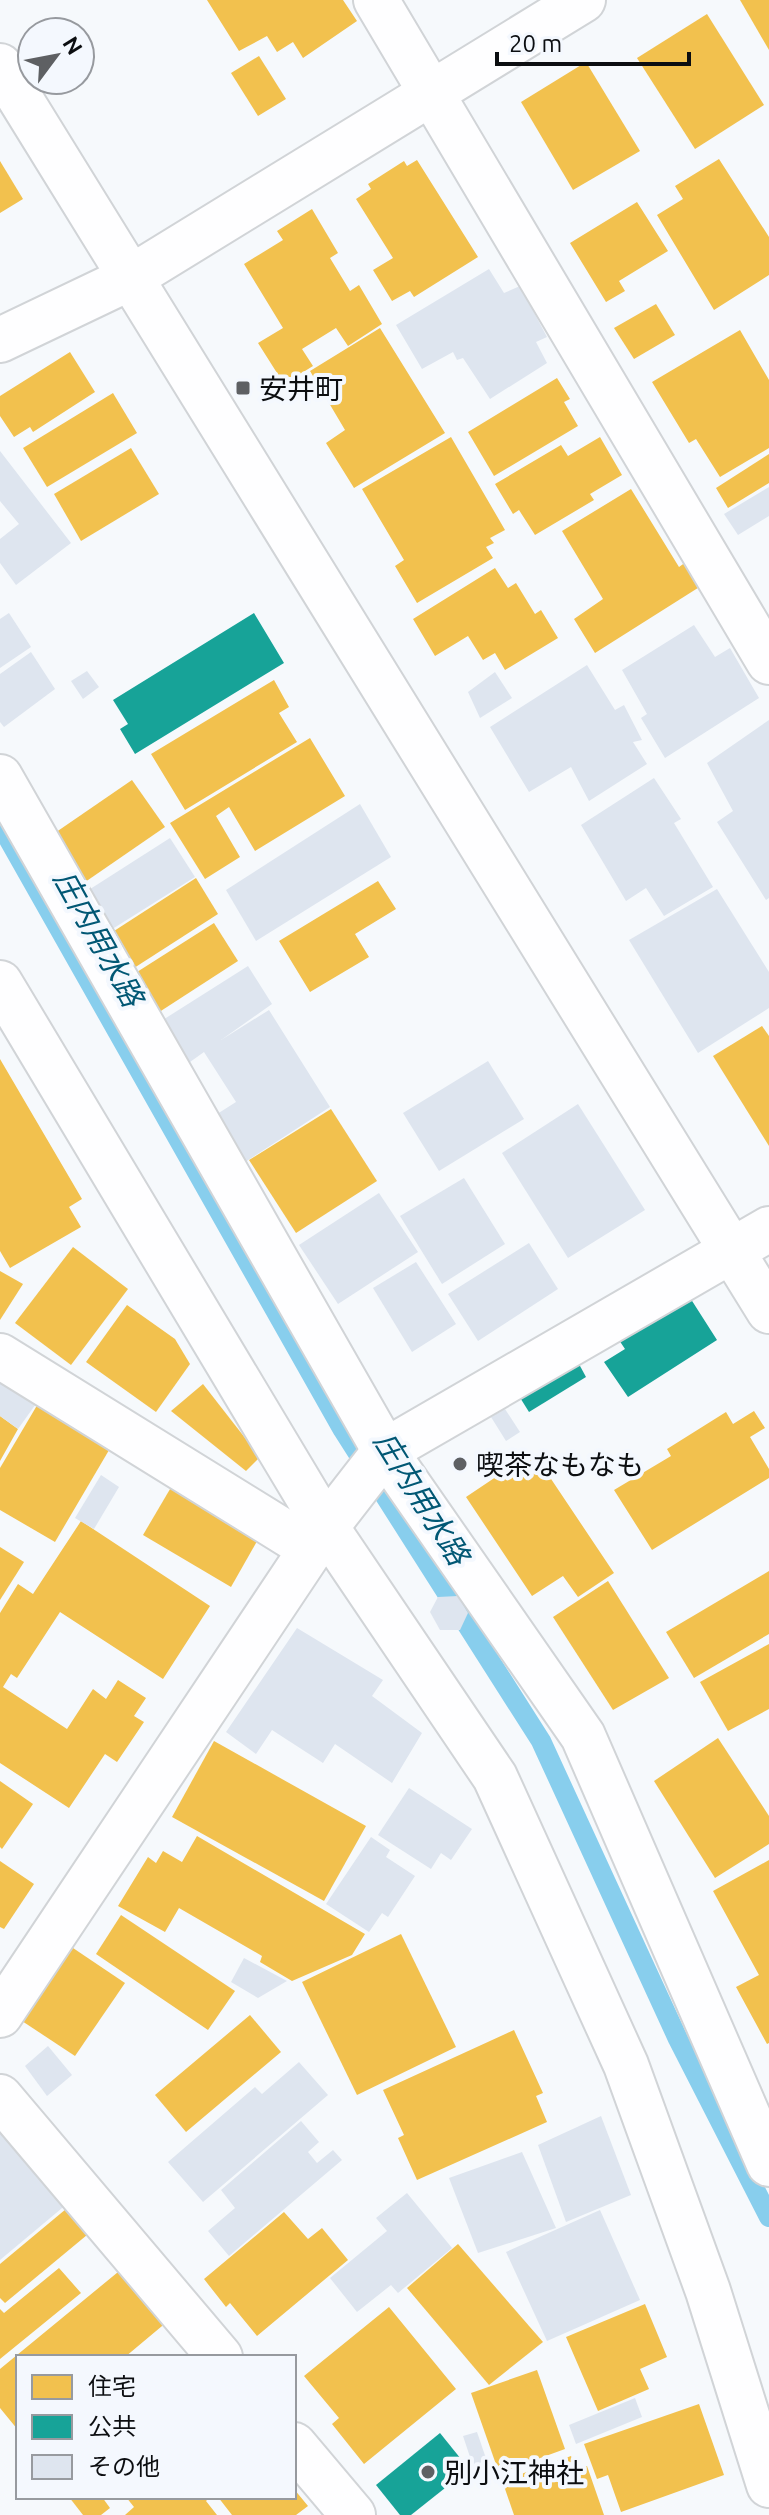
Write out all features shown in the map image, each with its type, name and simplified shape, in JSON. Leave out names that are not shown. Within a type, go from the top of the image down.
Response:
[{"type":"street","points":[[376,0],[769,662]]},
{"type":"street","points":[[0,340],[130,278],[583,0]]},
{"type":"street","points":[[0,66],[769,1311]]},
{"type":"street","points":[[0,777],[385,1451],[583,1736],[769,2164]]},
{"type":"street","points":[[0,983],[319,1538],[495,1777],[626,2065],[708,2291],[769,2485]]},
{"type":"street","points":[[0,2015],[319,1538],[385,1451],[769,1229]]},
{"type":"street","points":[[0,1356],[319,1538]]},
{"type":"street","points":[[0,2097],[218,2355]]},
{"type":"street","points":[[296,2447],[353,2515]]},
{"type":"building: 住宅","points":[[207,0],[343,0],[357,21],[303,58],[293,42],[277,52],[267,36],[239,51]]},
{"type":"building: 住宅","points":[[740,0],[769,0],[769,50]]},
{"type":"building: 住宅","points":[[707,14],[764,105],[695,149],[637,58]]},
{"type":"building: 住宅","points":[[259,56],[286,99],[258,116],[231,73]]},
{"type":"building: 住宅","points":[[586,62],[640,151],[573,190],[521,102]]},
{"type":"building: 住宅","points":[[719,159],[769,237],[769,275],[714,310],[657,215],[683,199],[675,186]]},
{"type":"building: 住宅","points":[[417,160],[478,257],[414,297],[410,291],[392,301],[373,270],[393,258],[356,199],[371,189],[368,184],[404,161],[407,166]]},
{"type":"building: 住宅","points":[[0,161],[23,199],[0,213]]},
{"type":"building: 住宅","points":[[637,202],[668,251],[619,281],[625,291],[606,302],[570,243]]},
{"type":"building: 住宅","points":[[312,209],[338,253],[330,258],[350,291],[359,285],[382,324],[348,346],[336,328],[302,349],[313,366],[284,384],[258,343],[283,328],[244,264],[283,240],[277,231]]},
{"type":"building: 住宅","points":[[656,304],[675,335],[634,359],[614,328]]},
{"type":"building: 住宅","points":[[380,328],[445,433],[354,488],[326,443],[345,430],[310,371]]},
{"type":"building: 住宅","points":[[740,330],[769,380],[769,448],[720,477],[696,439],[689,443],[652,382]]},
{"type":"building: 住宅","points":[[70,352],[95,392],[33,432],[30,427],[14,437],[0,416],[0,396]]},
{"type":"building: 住宅","points":[[557,378],[570,399],[564,402],[578,426],[494,476],[468,432]]},
{"type":"building: 住宅","points":[[113,393],[137,433],[47,487],[23,448]]},
{"type":"building: 住宅","points":[[451,437],[505,530],[490,538],[494,543],[486,547],[493,558],[417,603],[395,566],[404,560],[362,489]]},
{"type":"building: 住宅","points":[[600,437],[622,475],[590,494],[594,500],[535,535],[519,510],[513,514],[495,484],[561,445],[568,456]]},
{"type":"building: 住宅","points":[[131,448],[159,494],[81,541],[54,494]]},
{"type":"building: 住宅","points":[[769,454],[769,483],[728,508],[716,488]]},
{"type":"building: 住宅","points":[[631,489],[679,567],[686,562],[701,586],[595,653],[574,619],[603,599],[562,531]]},
{"type":"building: 住宅","points":[[495,568],[508,588],[516,583],[535,614],[541,610],[558,638],[505,670],[495,653],[483,660],[468,636],[435,656],[413,619]]},
{"type":"building: 住宅","points":[[274,680],[289,707],[279,713],[297,742],[185,810],[151,754]]},
{"type":"building: 住宅","points":[[310,738],[345,796],[255,851],[229,807],[216,816],[240,857],[205,879],[170,823]]},
{"type":"building: 住宅","points":[[132,780],[165,827],[75,889],[49,837]]},
{"type":"building: 住宅","points":[[196,878],[218,914],[120,977],[97,942]]},
{"type":"building: 住宅","points":[[378,881],[396,909],[355,934],[369,957],[310,992],[279,941]]},
{"type":"building: 住宅","points":[[214,923],[238,961],[150,1018],[126,979]]},
{"type":"building: 住宅","points":[[762,1026],[769,1036],[769,1146],[713,1056]]},
{"type":"building: 住宅","points":[[0,1059],[82,1199],[69,1207],[81,1227],[10,1268],[0,1251]]},
{"type":"building: 住宅","points":[[331,1109],[377,1181],[296,1233],[249,1160]]},
{"type":"building: 住宅","points":[[73,1247],[128,1289],[71,1365],[15,1323]]},
{"type":"building: 住宅","points":[[0,1271],[23,1284],[0,1320]]},
{"type":"building: 住宅","points":[[127,1305],[175,1339],[190,1364],[156,1412],[86,1362]]},
{"type":"building: 住宅","points":[[203,1384],[260,1457],[246,1471],[171,1411]]},
{"type":"building: 住宅","points":[[39,1402],[112,1445],[55,1542],[0,1510],[0,1468]]},
{"type":"building: 住宅","points":[[754,1411],[765,1428],[750,1437],[769,1469],[769,1478],[652,1550],[614,1490],[671,1456],[667,1449],[726,1412],[733,1424]]},
{"type":"building: 住宅","points":[[0,1416],[18,1429],[0,1461]]},
{"type":"building: 住宅","points":[[533,1452],[614,1573],[578,1597],[563,1576],[532,1596],[466,1497]]},
{"type":"building: 住宅","points":[[173,1484],[260,1536],[231,1587],[143,1535]]},
{"type":"building: 住宅","points":[[81,1521],[210,1606],[163,1679],[60,1612],[17,1678],[11,1674],[3,1687],[67,1729],[93,1689],[106,1699],[118,1680],[146,1698],[134,1716],[144,1722],[117,1762],[105,1754],[69,1808],[0,1763],[0,1613],[18,1584],[33,1594]]},
{"type":"building: 住宅","points":[[0,1547],[24,1562],[0,1600]]},
{"type":"building: 住宅","points":[[769,1571],[769,1634],[694,1678],[666,1632]]},
{"type":"building: 住宅","points":[[608,1581],[669,1678],[613,1710],[553,1617]]},
{"type":"building: 住宅","points":[[769,1644],[769,1709],[728,1731],[700,1682]]},
{"type":"building: 住宅","points":[[718,1738],[769,1816],[769,1844],[715,1878],[654,1781]]},
{"type":"building: 住宅","points":[[214,1741],[366,1826],[324,1901],[172,1817]]},
{"type":"building: 住宅","points":[[0,1781],[33,1804],[2,1849],[0,1847]]},
{"type":"building: 住宅","points":[[197,1836],[365,1934],[352,1955],[292,1981],[260,1962],[262,1956],[179,1908],[165,1932],[118,1906],[148,1857],[156,1863],[163,1851],[182,1862]]},
{"type":"building: 住宅","points":[[769,1860],[767,2044],[736,1987],[759,1975],[713,1891]]},
{"type":"building: 住宅","points":[[0,1861],[34,1884],[4,1929],[0,1927]]},
{"type":"building: 住宅","points":[[121,1915],[235,1991],[208,2030],[96,1954]]},
{"type":"building: 住宅","points":[[401,1934],[456,2047],[357,2095],[302,1982]]},
{"type":"building: 住宅","points":[[73,1948],[125,1983],[75,2056],[22,2021]]},
{"type":"building: 住宅","points":[[250,2015],[281,2052],[186,2132],[155,2095]]},
{"type":"building: 住宅","points":[[514,2030],[543,2093],[536,2096],[547,2122],[417,2180],[398,2138],[404,2135],[383,2090]]},
{"type":"building: 住宅","points":[[72,2204],[93,2230],[5,2303],[0,2298],[0,2264]]},
{"type":"building: 住宅","points":[[284,2212],[308,2239],[322,2228],[348,2260],[257,2336],[230,2303],[226,2307],[204,2279]]},
{"type":"building: 住宅","points":[[458,2244],[543,2342],[489,2385],[407,2288]]},
{"type":"building: 住宅","points":[[129,2263],[174,2316],[127,2355],[17,2355]]},
{"type":"building: 住宅","points":[[59,2268],[81,2293],[0,2359],[0,2309],[4,2313]]},
{"type":"building: 住宅","points":[[645,2304],[667,2357],[640,2369],[649,2389],[598,2411],[566,2337]]},
{"type":"building: 住宅","points":[[389,2307],[456,2389],[364,2464],[332,2424],[339,2418],[304,2376]]},
{"type":"building: 住宅","points":[[16,2356],[16,2428],[0,2408],[0,2369]]},
{"type":"building: 住宅","points":[[537,2370],[565,2449],[499,2473],[471,2393]]},
{"type":"building: 住宅","points":[[699,2404],[724,2475],[621,2512],[608,2475],[597,2479],[584,2444]]},
{"type":"building: 住宅","points":[[571,2456],[576,2470],[587,2466],[604,2515],[514,2515],[504,2486],[510,2484],[507,2479]]},
{"type":"building: 住宅","points":[[296,2491],[308,2506],[296,2515],[232,2515],[220,2499],[296,2499]]},
{"type":"building: 住宅","points":[[71,2499],[103,2499],[110,2508],[101,2515],[83,2515]]},
{"type":"building: 住宅","points":[[128,2499],[208,2499],[206,2501],[217,2515],[125,2515],[134,2507]]},
{"type":"building: 公共","points":[[254,613],[284,663],[135,754],[120,729],[128,724],[113,700]]},
{"type":"building: 公共","points":[[687,1293],[717,1340],[628,1397],[604,1362],[625,1349],[617,1337]]},
{"type":"building: 公共","points":[[573,1353],[586,1377],[529,1412],[514,1388]]},
{"type":"building: 公共","points":[[440,2433],[469,2469],[411,2515],[400,2515],[376,2485]]},
{"type":"building: その他","points":[[489,269],[504,293],[520,286],[547,337],[536,342],[547,363],[490,399],[463,358],[457,360],[453,352],[422,369],[396,325]]},
{"type":"building: その他","points":[[0,451],[71,543],[16,585],[0,563],[0,539],[19,524],[0,501]]},
{"type":"building: その他","points":[[769,487],[769,516],[738,535],[724,514]]},
{"type":"building: その他","points":[[9,613],[31,647],[0,668],[0,619]]},
{"type":"building: その他","points":[[694,625],[715,657],[730,648],[759,698],[665,758],[641,718],[647,714],[622,670]]},
{"type":"building: その他","points":[[31,652],[55,689],[4,727],[0,722],[0,674]]},
{"type":"building: その他","points":[[587,665],[615,710],[624,705],[642,740],[633,742],[647,764],[589,801],[571,767],[529,792],[490,727]]},
{"type":"building: その他","points":[[87,671],[99,687],[83,699],[71,681]]},
{"type":"building: その他","points":[[495,672],[512,698],[480,718],[468,692]]},
{"type":"building: その他","points":[[769,720],[769,898],[766,900],[717,822],[733,811],[707,763]]},
{"type":"building: その他","points":[[654,778],[681,819],[674,823],[713,887],[664,916],[646,888],[626,901],[581,825]]},
{"type":"building: その他","points":[[360,804],[391,857],[256,941],[226,890]]},
{"type":"building: その他","points":[[170,838],[195,877],[98,938],[73,900]]},
{"type":"building: その他","points":[[717,889],[769,972],[769,1008],[698,1053],[629,940]]},
{"type":"building: その他","points":[[248,966],[272,1004],[221,1040],[269,1010],[330,1107],[239,1166],[214,1116],[236,1102],[204,1052],[183,1067],[158,1023]]},
{"type":"building: その他","points":[[488,1061],[524,1119],[439,1171],[403,1113]]},
{"type":"building: その他","points":[[578,1104],[645,1210],[568,1258],[502,1153]]},
{"type":"building: その他","points":[[464,1178],[505,1244],[442,1284],[400,1216]]},
{"type":"building: その他","points":[[379,1193],[418,1252],[338,1304],[299,1245]]},
{"type":"building: その他","points":[[529,1243],[558,1289],[478,1341],[448,1294]]},
{"type":"building: その他","points":[[416,1262],[456,1324],[412,1352],[373,1288]]},
{"type":"building: その他","points":[[0,1374],[38,1401],[18,1429],[0,1416]]},
{"type":"building: その他","points":[[505,1409],[520,1432],[506,1441],[491,1417]]},
{"type":"building: その他","points":[[101,1475],[119,1487],[94,1529],[75,1518]]},
{"type":"building: その他","points":[[458,1596],[468,1613],[460,1630],[440,1630],[430,1612],[438,1597]]},
{"type":"building: その他","points":[[297,1628],[383,1680],[372,1696],[422,1733],[392,1783],[335,1744],[323,1763],[272,1730],[256,1754],[226,1732]]},
{"type":"building: その他","points":[[409,1788],[472,1829],[451,1860],[441,1853],[431,1869],[378,1835]]},
{"type":"building: その他","points":[[371,1837],[390,1850],[386,1857],[415,1876],[388,1917],[382,1913],[369,1932],[326,1904]]},
{"type":"building: その他","points":[[244,1958],[287,1981],[258,1998],[231,1982]]},
{"type":"building: その他","points":[[48,2046],[72,2075],[47,2096],[25,2066]]},
{"type":"building: その他","points":[[299,2062],[328,2095],[203,2202],[168,2162],[255,2087],[262,2094]]},
{"type":"building: その他","points":[[0,2114],[74,2198],[0,2260]]},
{"type":"building: その他","points":[[601,2116],[631,2195],[566,2222],[538,2145]]},
{"type":"building: その他","points":[[301,2121],[319,2142],[308,2152],[317,2163],[333,2150],[342,2160],[229,2256],[208,2231],[235,2208],[221,2190]]},
{"type":"building: その他","points":[[522,2152],[556,2228],[478,2253],[449,2178]]},
{"type":"building: その他","points":[[407,2193],[452,2248],[398,2293],[391,2285],[357,2312],[330,2278],[387,2231],[376,2218]]},
{"type":"building: その他","points":[[600,2210],[640,2300],[547,2341],[506,2252]]},
{"type":"building: その他","points":[[635,2398],[642,2417],[576,2444],[569,2425]]},
{"type":"building: その他","points":[[477,2432],[491,2473],[477,2478],[463,2436]]},
{"type":"waterway","name":"庄内用水路","points":[[0,824],[343,1430],[541,1741],[678,2039],[769,2217]]},
{"type":"place","name":"安井町","points":[[243,388]]},
{"type":"place","name":"喫茶なもなも","points":[[460,1464]]},
{"type":"place","name":"別小江神社","points":[[428,2472]]}]
